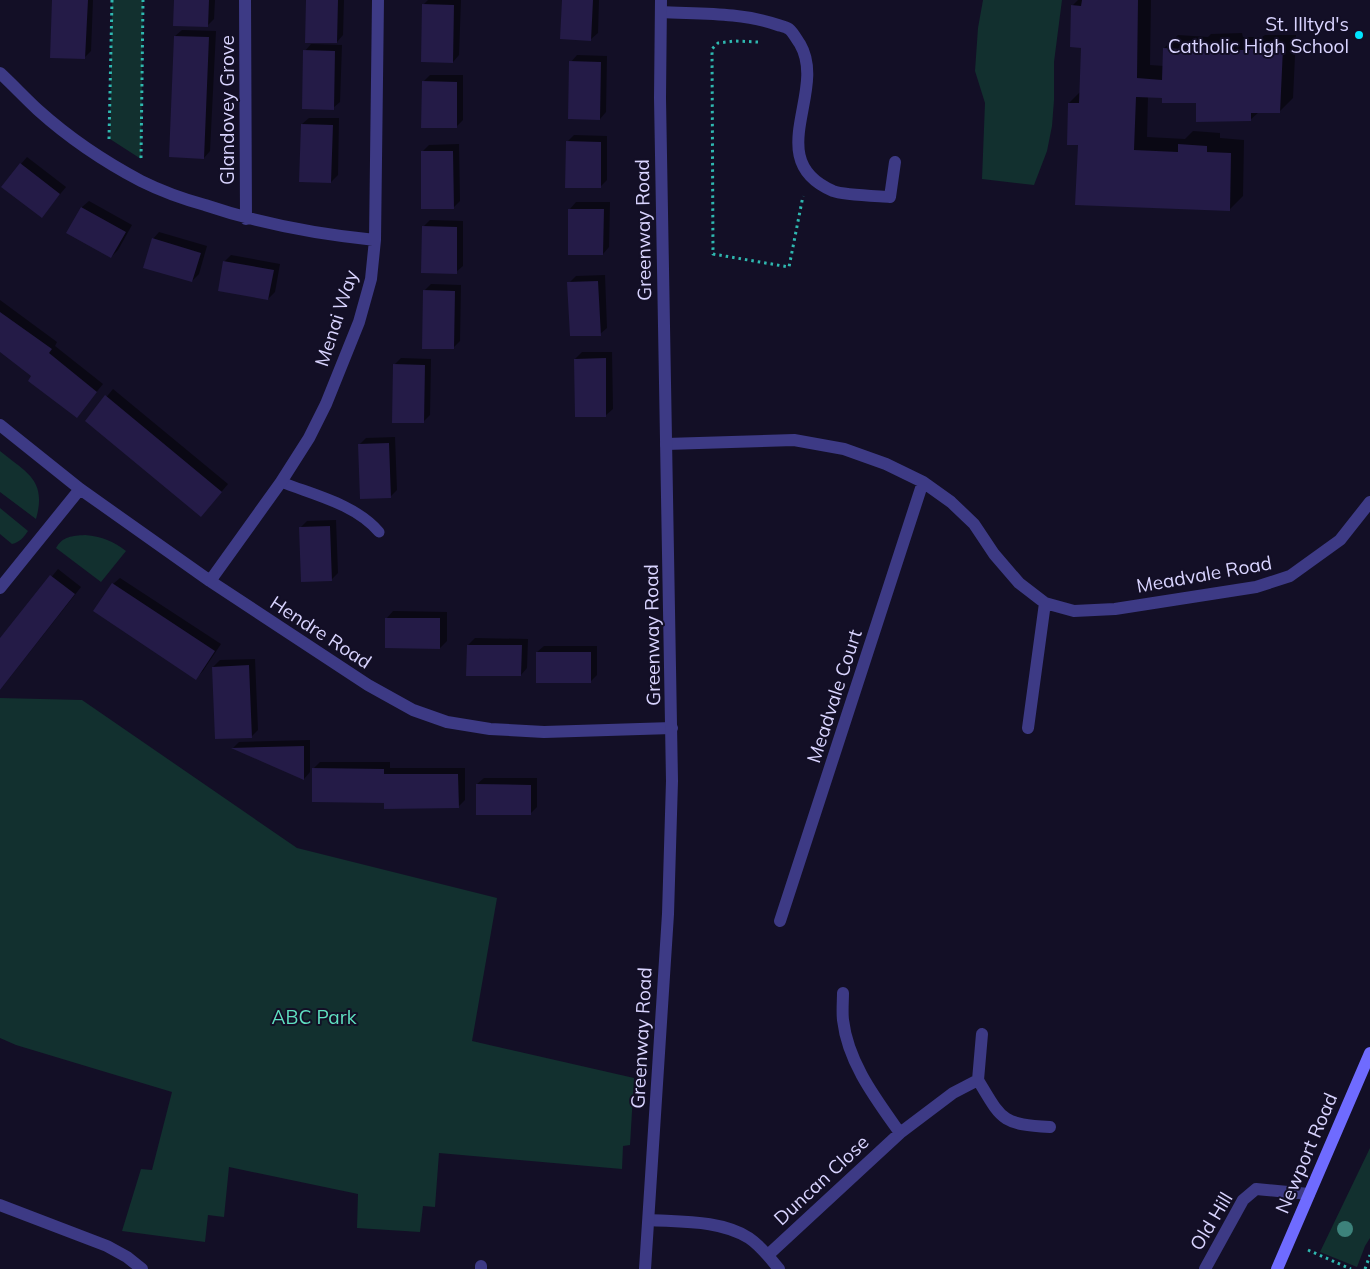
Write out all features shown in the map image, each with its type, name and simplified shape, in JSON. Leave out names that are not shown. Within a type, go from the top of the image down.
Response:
[{"type":"main road","name":"Newport Road","points":[[1277,1269],[1370,1052]]},
{"type":"street","name":"Glandovey Grove","points":[[245,0],[246,219]]},
{"type":"street","name":"Menai Way","points":[[210,581],[281,482],[309,438],[326,404],[359,322],[371,279],[375,240],[378,0]]},
{"type":"street","points":[[661,6],[750,17],[789,29],[806,54],[808,78],[798,134],[798,154],[808,173],[820,184],[834,192],[890,197],[895,162]]},
{"type":"street","name":"Greenway Road","points":[[645,1269],[668,914],[672,781],[660,127],[661,6]]},
{"type":"street","name":"Glandovey Grove","points":[[0,73],[38,110],[66,132],[108,161],[142,181],[185,199],[246,219],[301,231],[375,240]]},
{"type":"street","name":"Hendre Road","points":[[0,425],[80,489],[210,581],[368,685],[413,710],[447,722],[490,729],[544,732],[672,728]]},
{"type":"street","name":"Meadvale Road","points":[[666,444],[794,440],[844,449],[886,464],[923,482],[951,502],[974,524],[994,554],[1020,583],[1046,603],[1074,611],[1115,609],[1256,587],[1290,576],[1340,540],[1370,502]]},
{"type":"street","name":"Meadvale Court","points":[[780,921],[923,482]]},
{"type":"street","points":[[0,588],[80,489]]},
{"type":"street","points":[[1028,728],[1046,603]]},
{"type":"street","points":[[843,992],[843,1019],[848,1043],[871,1092],[900,1133]]},
{"type":"street","points":[[982,1034],[978,1080],[996,1109],[1006,1120],[1022,1125],[1050,1127]]},
{"type":"street","name":"Duncan Close","points":[[768,1255],[900,1133],[953,1093],[978,1080]]},
{"type":"street","name":"Old Hill","points":[[1205,1269],[1243,1200],[1256,1189],[1309,1194]]},
{"type":"street","points":[[0,1205],[107,1246],[127,1257],[142,1269]]},
{"type":"street","points":[[649,1220],[727,1228],[749,1238],[768,1255],[779,1269]]},
{"type":"lane","points":[[281,482],[354,511],[369,521],[379,532]]},
{"type":"path","points":[[108,161],[112,0]]},
{"type":"path","points":[[142,181],[143,0]]},
{"type":"path","points":[[770,22],[762,42],[735,41],[718,43],[712,49],[713,254],[789,267],[808,173]]},
{"type":"path","points":[[1289,1241],[1351,1269]]},
{"type":"path","points":[[1365,1269],[1370,1256]]},
{"type":"green space","points":[[112,0],[143,0],[141,159],[110,139]]},
{"type":"green space","points":[[983,0],[1062,0],[1054,62],[1052,126],[1047,151],[1034,185],[982,179],[985,103],[975,71],[978,28]]},
{"type":"green space","points":[[0,451],[26,472],[37,486],[39,506],[36,519],[0,492]]},
{"type":"green space","points":[[0,508],[28,531],[17,542],[12,544],[0,534]]},
{"type":"green space","points":[[85,535],[107,540],[126,551],[101,582],[56,548],[65,539],[72,536]]},
{"type":"green space","name":"ABC Park","points":[[0,698],[82,700],[297,848],[497,898],[472,1041],[634,1078],[630,1145],[623,1146],[622,1169],[439,1153],[435,1207],[423,1206],[420,1232],[357,1228],[358,1194],[229,1167],[224,1217],[208,1215],[205,1242],[122,1231],[141,1169],[152,1170],[172,1092],[16,1045],[0,1038]]},
{"type":"green space","points":[[1370,1148],[1370,1238],[1357,1267],[1320,1252]]},
{"type":"building","points":[[52,0],[88,0],[85,59],[50,58]]},
{"type":"building","points":[[174,0],[209,0],[208,27],[173,26]]},
{"type":"building","points":[[306,0],[338,0],[337,43],[305,43]]},
{"type":"building","points":[[562,0],[593,0],[591,41],[560,39]]},
{"type":"building","points":[[1082,0],[1138,0],[1137,78],[1162,80],[1163,48],[1197,50],[1197,47],[1229,46],[1230,50],[1250,50],[1250,48],[1283,48],[1280,113],[1251,113],[1251,121],[1196,122],[1196,103],[1162,103],[1162,98],[1136,97],[1134,150],[1178,152],[1178,144],[1207,146],[1207,152],[1231,153],[1230,211],[1075,205],[1078,145],[1067,145],[1068,103],[1079,103],[1081,48],[1070,47],[1071,5],[1081,6]]},
{"type":"building","points":[[422,4],[454,5],[453,63],[421,62]]},
{"type":"building","points":[[174,36],[209,37],[204,159],[169,157]]},
{"type":"building","points":[[303,50],[335,51],[334,110],[302,109]]},
{"type":"building","points":[[569,61],[601,62],[600,120],[568,119]]},
{"type":"building","points":[[422,81],[457,82],[457,128],[421,128]]},
{"type":"building","points":[[301,124],[333,125],[331,183],[299,182]]},
{"type":"building","points":[[566,141],[601,142],[601,188],[565,188]]},
{"type":"building","points":[[421,151],[453,151],[454,209],[421,209]]},
{"type":"building","points":[[20,163],[60,194],[42,218],[1,187]]},
{"type":"building","points":[[81,207],[126,232],[111,258],[66,233]]},
{"type":"building","points":[[568,209],[604,209],[603,255],[568,255]]},
{"type":"building","points":[[422,226],[457,227],[457,274],[421,273]]},
{"type":"building","points":[[152,238],[201,253],[192,282],[143,268]]},
{"type":"building","points":[[223,261],[274,270],[268,300],[218,291]]},
{"type":"building","points":[[598,281],[601,336],[570,336],[567,282]]},
{"type":"building","points":[[423,290],[455,291],[454,349],[422,349]]},
{"type":"building","points":[[0,312],[52,349],[49,353],[97,392],[77,418],[28,381],[31,376],[0,352]]},
{"type":"building","points":[[606,358],[606,417],[575,417],[574,359]]},
{"type":"building","points":[[393,364],[425,365],[424,423],[392,423]]},
{"type":"building","points":[[105,395],[222,492],[201,517],[85,421]]},
{"type":"building","points":[[389,443],[391,498],[360,499],[358,444]]},
{"type":"building","points":[[330,526],[332,581],[301,582],[299,527]]},
{"type":"building","points":[[50,575],[75,594],[0,690],[0,638]]},
{"type":"building","points":[[112,583],[215,651],[196,680],[93,611]]},
{"type":"building","points":[[385,618],[440,618],[440,649],[385,648]]},
{"type":"building","points":[[467,645],[522,645],[521,676],[466,676]]},
{"type":"building","points":[[536,652],[591,652],[591,683],[536,683]]},
{"type":"building","points":[[249,665],[252,738],[215,739],[212,667]]},
{"type":"building","points":[[304,746],[304,780],[231,748]]},
{"type":"building","points":[[312,768],[384,769],[384,774],[458,774],[459,808],[384,809],[384,803],[312,802]]},
{"type":"building","points":[[476,784],[531,785],[531,815],[476,815]]},
{"type":"place","name":"St. Illtyd's Catholic High School","points":[[1359,35]]}]
